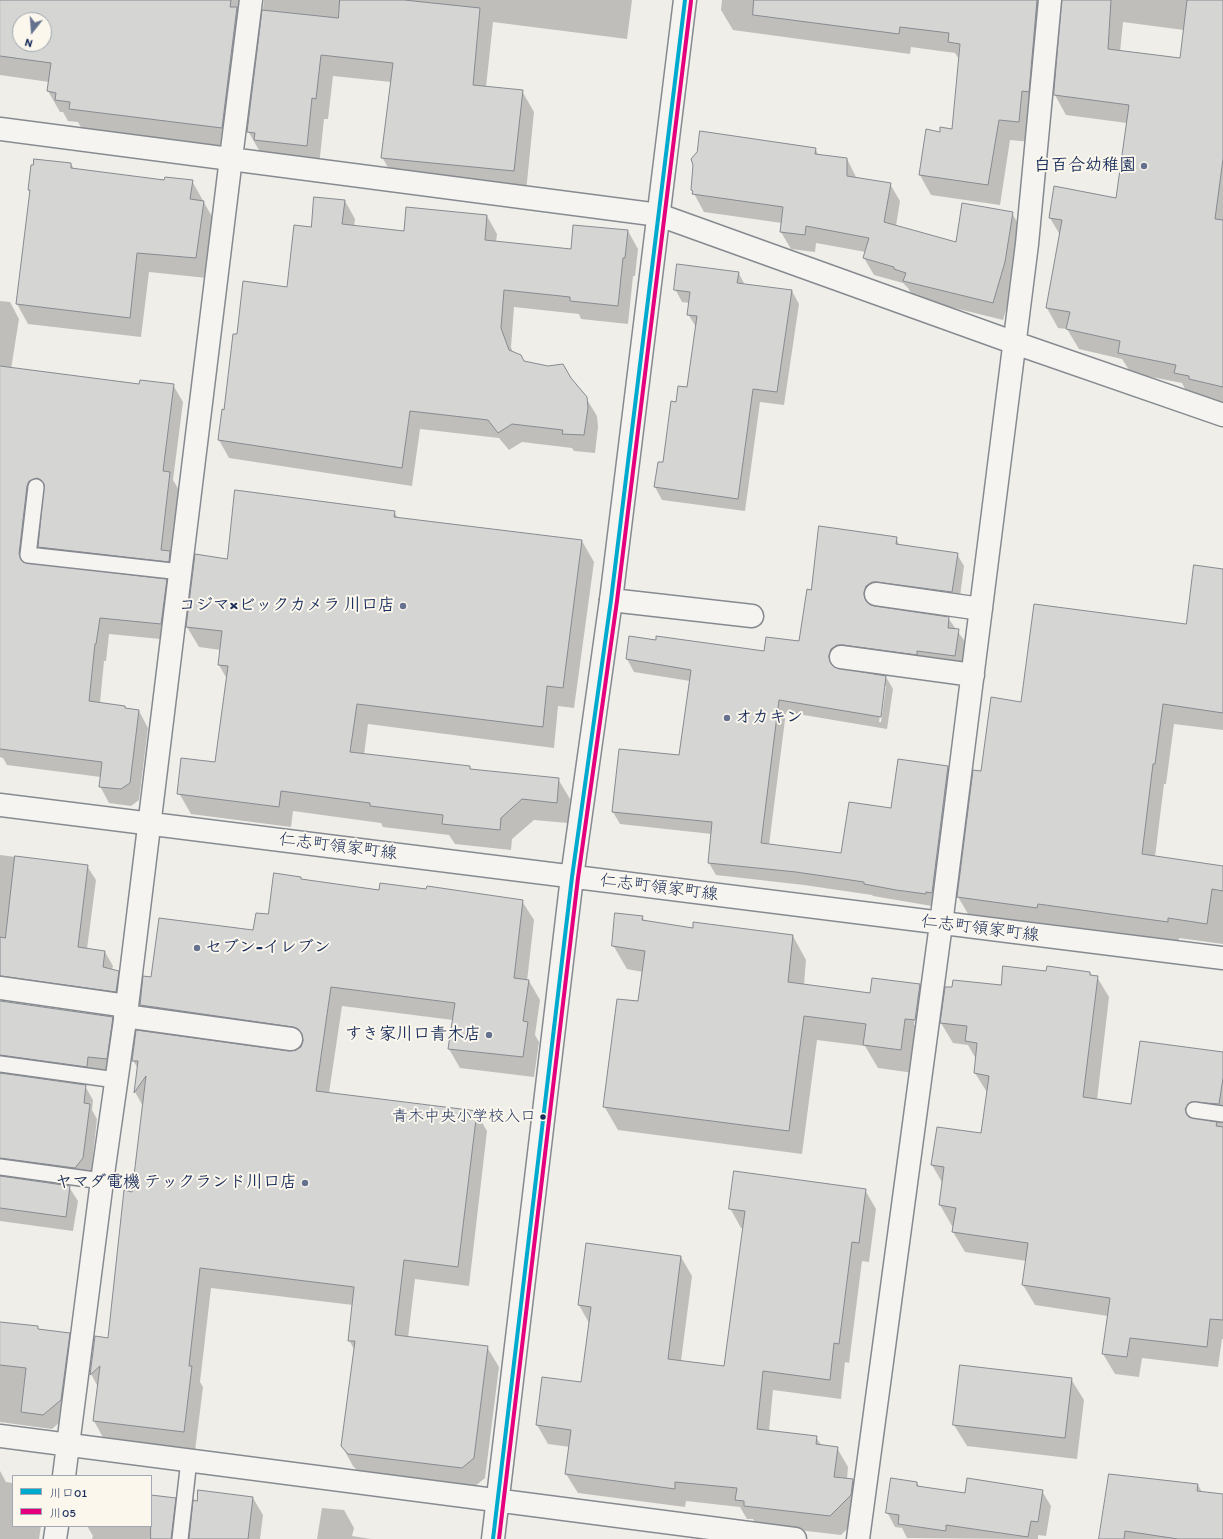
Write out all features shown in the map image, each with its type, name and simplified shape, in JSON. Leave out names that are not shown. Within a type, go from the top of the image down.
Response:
[{"type":"street","points":[[64,1475],[102,1181],[126,1011],[148,822],[181,572],[251,0]]},
{"type":"street","points":[[493,1539],[572,877],[611,600],[660,215],[685,0]]},
{"type":"street","points":[[858,1539],[982,609],[1028,236],[1050,0]]},
{"type":"street","points":[[0,129],[660,215],[1015,343],[1223,415]]},
{"type":"street","points":[[876,594],[982,609]]},
{"type":"street","points":[[611,600],[752,616]]},
{"type":"street","points":[[841,657],[973,675]]},
{"type":"street","name":"仁志町領家町線","points":[[0,805],[148,822],[941,924],[1223,958]]},
{"type":"street","points":[[0,988],[291,1040]]},
{"type":"street","points":[[0,1436],[795,1539]]},
{"type":"street","points":[[55,1539],[57,1527]]},
{"type":"lane","points":[[36,487],[28,555],[181,572]]},
{"type":"lane","points":[[0,1064],[116,1080]]},
{"type":"lane","points":[[1194,1110],[1223,1114]]},
{"type":"lane","points":[[0,1167],[102,1181]]},
{"type":"lane","points":[[180,1539],[189,1460]]},
{"type":"building","points":[[0,0],[231,0],[230,7],[237,7],[222,128],[69,109],[70,102],[55,100],[56,93],[47,91],[51,63],[0,56]]},
{"type":"building","points":[[340,0],[404,0],[480,8],[473,85],[523,90],[514,171],[381,158],[393,63],[321,55],[316,99],[312,98],[307,146],[254,140],[255,133],[247,132],[262,10],[338,18]]},
{"type":"building","points":[[754,0],[1037,0],[1029,92],[1022,91],[1019,122],[999,120],[988,185],[919,175],[926,129],[940,132],[940,127],[952,129],[960,44],[948,42],[949,33],[900,27],[899,34],[753,15]]},
{"type":"building","points":[[1062,0],[1111,0],[1108,49],[1180,58],[1187,0],[1223,0],[1223,159],[1215,219],[1223,220],[1223,387],[1189,379],[1189,376],[1174,373],[1176,365],[1118,353],[1120,341],[1066,329],[1070,312],[1046,308],[1062,220],[1049,218],[1054,186],[1116,198],[1129,105],[1054,95]]},
{"type":"building","points":[[700,131],[816,148],[815,154],[847,158],[847,176],[891,183],[884,222],[956,242],[962,203],[1013,212],[1005,262],[993,303],[903,281],[906,273],[894,269],[894,267],[863,258],[869,238],[806,226],[805,235],[780,232],[783,207],[692,194],[693,165],[691,159],[697,152]]},
{"type":"building","points":[[34,159],[71,163],[71,168],[164,180],[165,177],[193,180],[190,199],[204,201],[196,258],[137,253],[130,318],[16,304],[30,190],[28,190],[31,165],[33,165]]},
{"type":"building","points":[[314,197],[345,200],[342,224],[404,231],[406,207],[487,215],[485,240],[571,249],[573,225],[628,230],[625,258],[623,258],[618,306],[570,301],[570,297],[504,290],[501,328],[509,350],[521,355],[524,361],[548,366],[563,364],[571,378],[587,397],[588,408],[584,435],[562,434],[563,430],[512,424],[498,433],[488,420],[410,411],[402,468],[218,440],[222,409],[224,410],[233,334],[237,334],[243,281],[287,287],[294,225],[311,227]]},
{"type":"building","points":[[677,264],[739,272],[737,283],[792,290],[777,392],[753,389],[738,499],[654,487],[658,462],[663,462],[671,401],[676,402],[678,386],[687,387],[697,316],[687,315],[690,292],[674,290]]},
{"type":"building","points":[[0,366],[139,384],[140,380],[174,384],[163,471],[170,472],[161,550],[170,551],[169,562],[38,547],[44,484],[37,478],[29,481],[27,486],[19,554],[23,562],[167,579],[161,624],[100,618],[95,644],[89,701],[125,706],[125,708],[139,710],[130,783],[121,789],[99,787],[102,762],[0,749]]},
{"type":"building","name":"コジマ×ビックカメラ 川口店","points":[[235,490],[395,511],[394,517],[582,540],[563,688],[547,686],[543,727],[357,704],[350,752],[470,766],[470,769],[559,778],[557,803],[522,799],[501,818],[500,830],[442,824],[443,815],[370,806],[370,803],[281,791],[279,807],[177,794],[181,758],[215,762],[228,666],[218,665],[222,631],[186,627],[195,554],[227,559]]},
{"type":"building","points":[[819,526],[897,537],[896,544],[958,553],[952,592],[872,582],[866,586],[864,593],[865,599],[869,604],[874,606],[949,617],[948,628],[959,629],[955,656],[917,651],[917,655],[843,645],[837,645],[831,649],[829,656],[830,662],[834,667],[886,676],[881,717],[779,700],[761,843],[841,853],[849,802],[891,808],[898,759],[948,766],[932,893],[926,892],[926,894],[896,890],[864,884],[864,882],[796,872],[708,863],[712,822],[612,812],[619,749],[679,755],[691,670],[626,659],[629,636],[656,640],[656,636],[764,651],[766,637],[799,641],[807,589],[811,590]]},
{"type":"building","points":[[1194,565],[1223,569],[1223,713],[1163,704],[1155,764],[1153,764],[1142,854],[1223,866],[1223,891],[1212,889],[1207,924],[1168,918],[1168,922],[1038,904],[1037,908],[957,897],[973,770],[981,771],[991,697],[1021,702],[1034,604],[1186,624]]},
{"type":"building","points":[[15,856],[88,865],[78,947],[105,951],[103,967],[119,971],[116,992],[0,976],[0,937],[5,938]]},
{"type":"building","points":[[274,873],[301,877],[301,879],[379,890],[380,883],[426,889],[427,886],[523,900],[514,978],[529,980],[523,1021],[528,1022],[523,1057],[448,1049],[455,1003],[331,987],[316,1091],[477,1111],[458,1267],[404,1260],[395,1335],[488,1346],[474,1458],[462,1468],[348,1454],[341,1446],[355,1341],[348,1341],[354,1287],[200,1268],[189,1366],[192,1366],[184,1432],[93,1421],[100,1366],[90,1375],[95,1336],[108,1338],[124,1190],[132,1192],[146,1076],[134,1093],[138,1061],[132,1061],[136,1030],[289,1051],[296,1050],[301,1047],[303,1041],[302,1034],[298,1029],[293,1027],[140,1005],[143,976],[151,977],[159,918],[253,930],[256,913],[268,914]]},
{"type":"building","points":[[615,913],[643,916],[642,920],[693,928],[693,922],[793,935],[788,982],[870,993],[872,978],[920,984],[915,1020],[905,1019],[901,1050],[863,1045],[866,1024],[804,1016],[789,1131],[603,1107],[617,999],[638,1001],[645,951],[612,946]]},
{"type":"building","points":[[1003,966],[1046,971],[1047,966],[1090,972],[1090,975],[1098,976],[1083,1097],[1131,1104],[1140,1041],[1223,1052],[1223,1078],[1219,1104],[1191,1102],[1185,1109],[1189,1117],[1217,1122],[1216,1126],[1223,1127],[1223,1320],[1210,1319],[1207,1347],[1130,1338],[1127,1357],[1102,1354],[1110,1298],[1022,1285],[1028,1243],[952,1232],[956,1208],[939,1205],[944,1167],[931,1165],[937,1127],[981,1133],[989,1076],[974,1073],[977,1043],[965,1041],[967,1026],[940,1023],[945,987],[952,987],[953,980],[1001,985]]},
{"type":"building","points":[[0,1001],[113,1017],[107,1059],[88,1057],[87,1067],[0,1055]]},
{"type":"building","points":[[0,1073],[86,1085],[84,1103],[90,1104],[83,1158],[75,1168],[0,1158]]},
{"type":"building","points":[[734,1171],[866,1189],[859,1243],[852,1242],[839,1344],[834,1343],[830,1380],[763,1371],[757,1429],[817,1436],[816,1444],[838,1447],[834,1477],[853,1479],[851,1495],[830,1516],[744,1506],[744,1501],[735,1500],[737,1488],[675,1482],[675,1489],[565,1474],[571,1430],[536,1425],[542,1377],[581,1382],[591,1307],[578,1305],[586,1243],[681,1256],[668,1359],[724,1366],[745,1211],[729,1209]]},
{"type":"building","points":[[0,1176],[70,1186],[66,1217],[0,1208]]},
{"type":"building","points":[[0,1322],[38,1326],[38,1329],[70,1333],[61,1400],[43,1415],[21,1412],[26,1368],[0,1365]]},
{"type":"building","points":[[960,1365],[1072,1378],[1065,1438],[953,1425]]},
{"type":"building","points":[[1109,1474],[1198,1484],[1197,1491],[1223,1494],[1223,1539],[1178,1539],[1125,1531],[1124,1539],[1099,1539]]},
{"type":"building","points":[[891,1478],[917,1482],[917,1486],[965,1493],[967,1478],[1043,1490],[1038,1522],[1031,1521],[1028,1537],[946,1525],[946,1531],[898,1524],[899,1515],[886,1513]]},
{"type":"building","points":[[198,1490],[253,1497],[248,1539],[189,1539],[193,1500],[197,1501]]},
{"type":"building","points":[[152,1495],[176,1498],[171,1539],[151,1539]]},
{"type":"transit line","name":"川口01","points":[[493,1539],[572,877],[611,600],[685,0]]},
{"type":"transit line","name":"川05","points":[[499,1539],[578,878],[617,601],[691,1]]},
{"type":"place","name":"白百合幼稚園","points":[[1144,166]]},
{"type":"place","name":"コジマ×ビックカメラ 川口店","points":[[403,606]]},
{"type":"place","name":"オカキン","points":[[727,718]]},
{"type":"place","name":"セブン-イレブン","points":[[197,948]]},
{"type":"place","name":"すき家川口青木店","points":[[489,1035]]},
{"type":"place","name":"青木中央小学校入口","points":[[543,1117]]},
{"type":"place","name":"ヤマダ電機 テックランド川口店","points":[[305,1183]]}]
